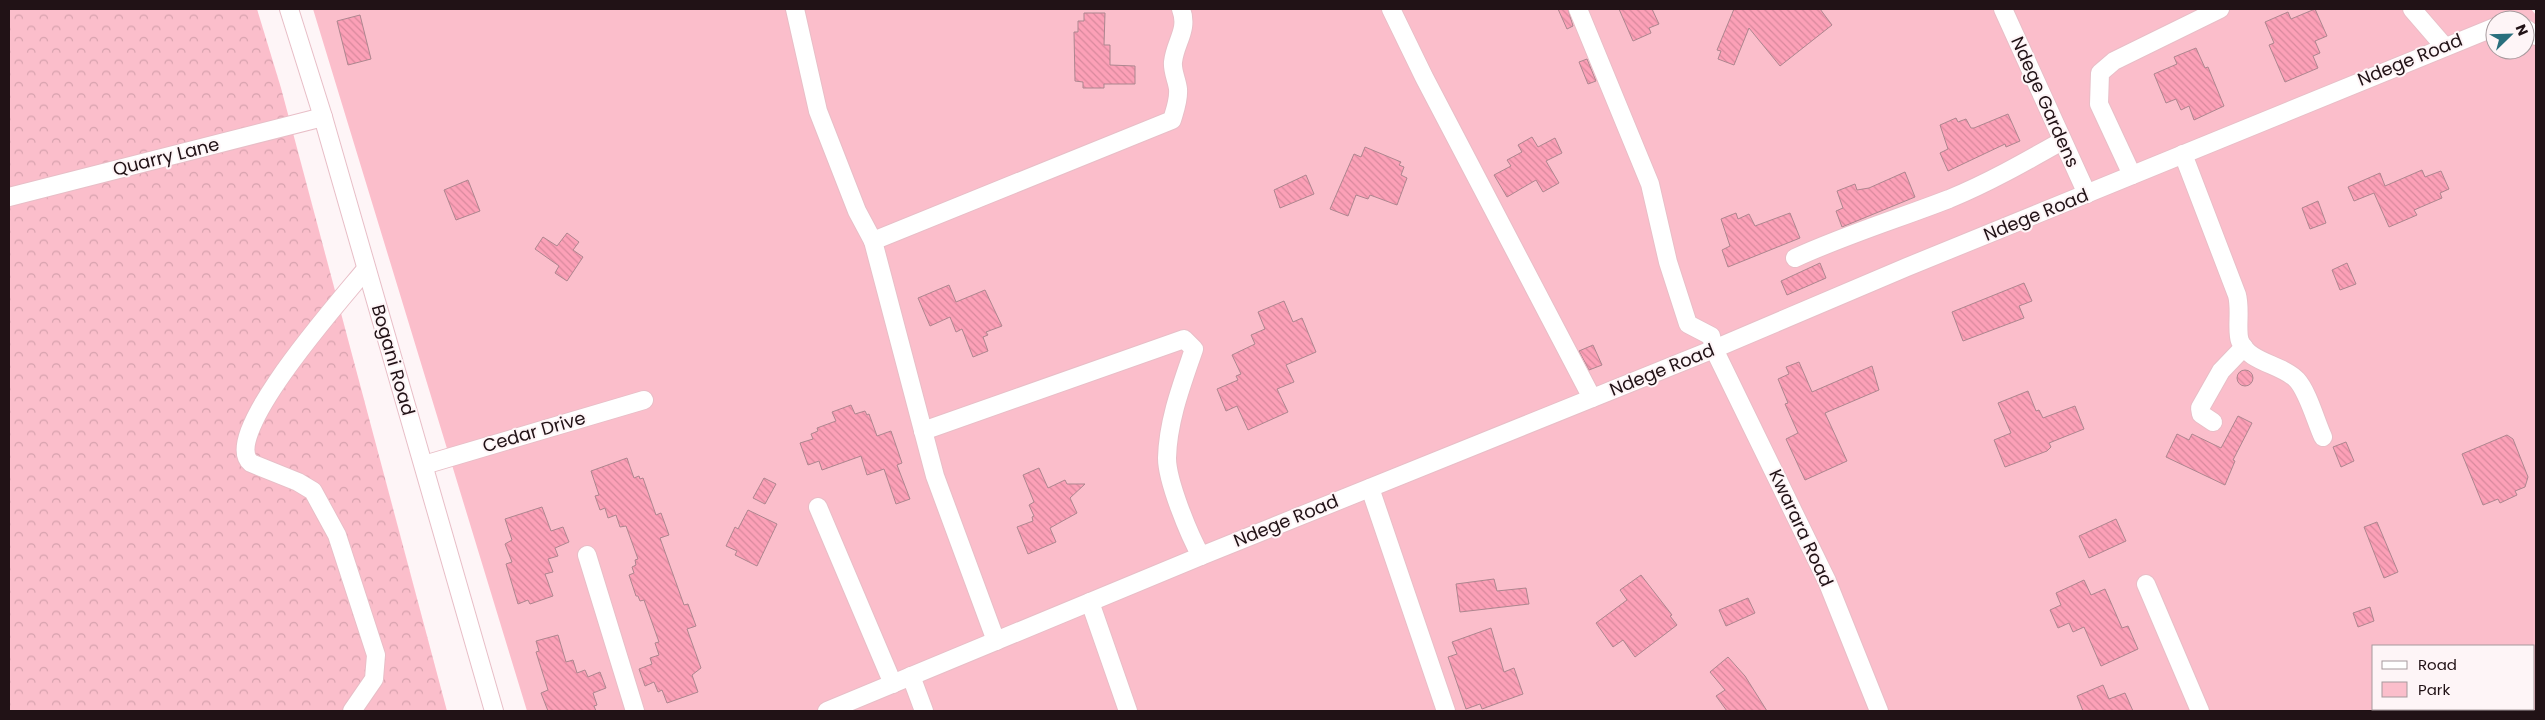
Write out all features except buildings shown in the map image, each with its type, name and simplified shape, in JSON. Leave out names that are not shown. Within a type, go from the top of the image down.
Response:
[{"type":"street","name":"Bogani Road","points":[[289,9],[323,117],[494,711]]},
{"type":"street","points":[[795,9],[818,111],[857,211],[873,241],[935,476],[996,641]]},
{"type":"street","points":[[873,241],[1172,120],[1177,104],[1178,90],[1173,60],[1184,31],[1182,9]]},
{"type":"street","points":[[1391,9],[1424,77],[1592,398]]},
{"type":"street","name":"Kwarara Road","points":[[1578,9],[1650,184],[1668,262],[1688,324],[1711,336],[1714,348],[1827,581],[1879,711]]},
{"type":"street","name":"Ndege Gardens","points":[[2003,9],[2087,194]]},
{"type":"street","points":[[2132,176],[2099,104],[2100,74],[2114,61],[2220,9]]},
{"type":"street","points":[[2412,9],[2444,46]]},
{"type":"street","name":"Ndege Road","points":[[827,711],[2485,31]]},
{"type":"street","name":"Quarry Lane","points":[[9,198],[323,117]]},
{"type":"street","points":[[1795,258],[1834,240],[1950,198],[2005,173],[2062,141]]},
{"type":"street","points":[[2183,154],[2237,295],[2240,306],[2240,340],[2248,352],[2298,381],[2323,437]]},
{"type":"street","points":[[352,711],[374,679],[376,655],[337,535],[313,491],[298,482],[251,463],[245,452],[246,442],[264,402],[279,376],[366,269]]},
{"type":"street","points":[[923,431],[1184,339],[1194,349],[1175,404],[1167,459],[1190,536],[1201,556]]},
{"type":"street","points":[[2213,422],[2201,414],[2200,408],[2221,371],[2244,347]]},
{"type":"street","name":"Cedar Drive","points":[[424,465],[644,400]]},
{"type":"street","points":[[1370,488],[1446,711]]},
{"type":"street","points":[[818,507],[893,684]]},
{"type":"street","points":[[587,555],[635,711]]},
{"type":"street","points":[[2146,584],[2200,711]]},
{"type":"street","points":[[1090,602],[1128,711]]},
{"type":"street","points":[[911,676],[924,711]]},
{"type":"green space","points":[[9,9],[257,9],[281,88],[447,711],[9,711]]},
{"type":"green space","points":[[313,9],[2531,9],[2485,10],[2485,60],[2535,60],[2535,14],[2536,711],[527,711]]}]
